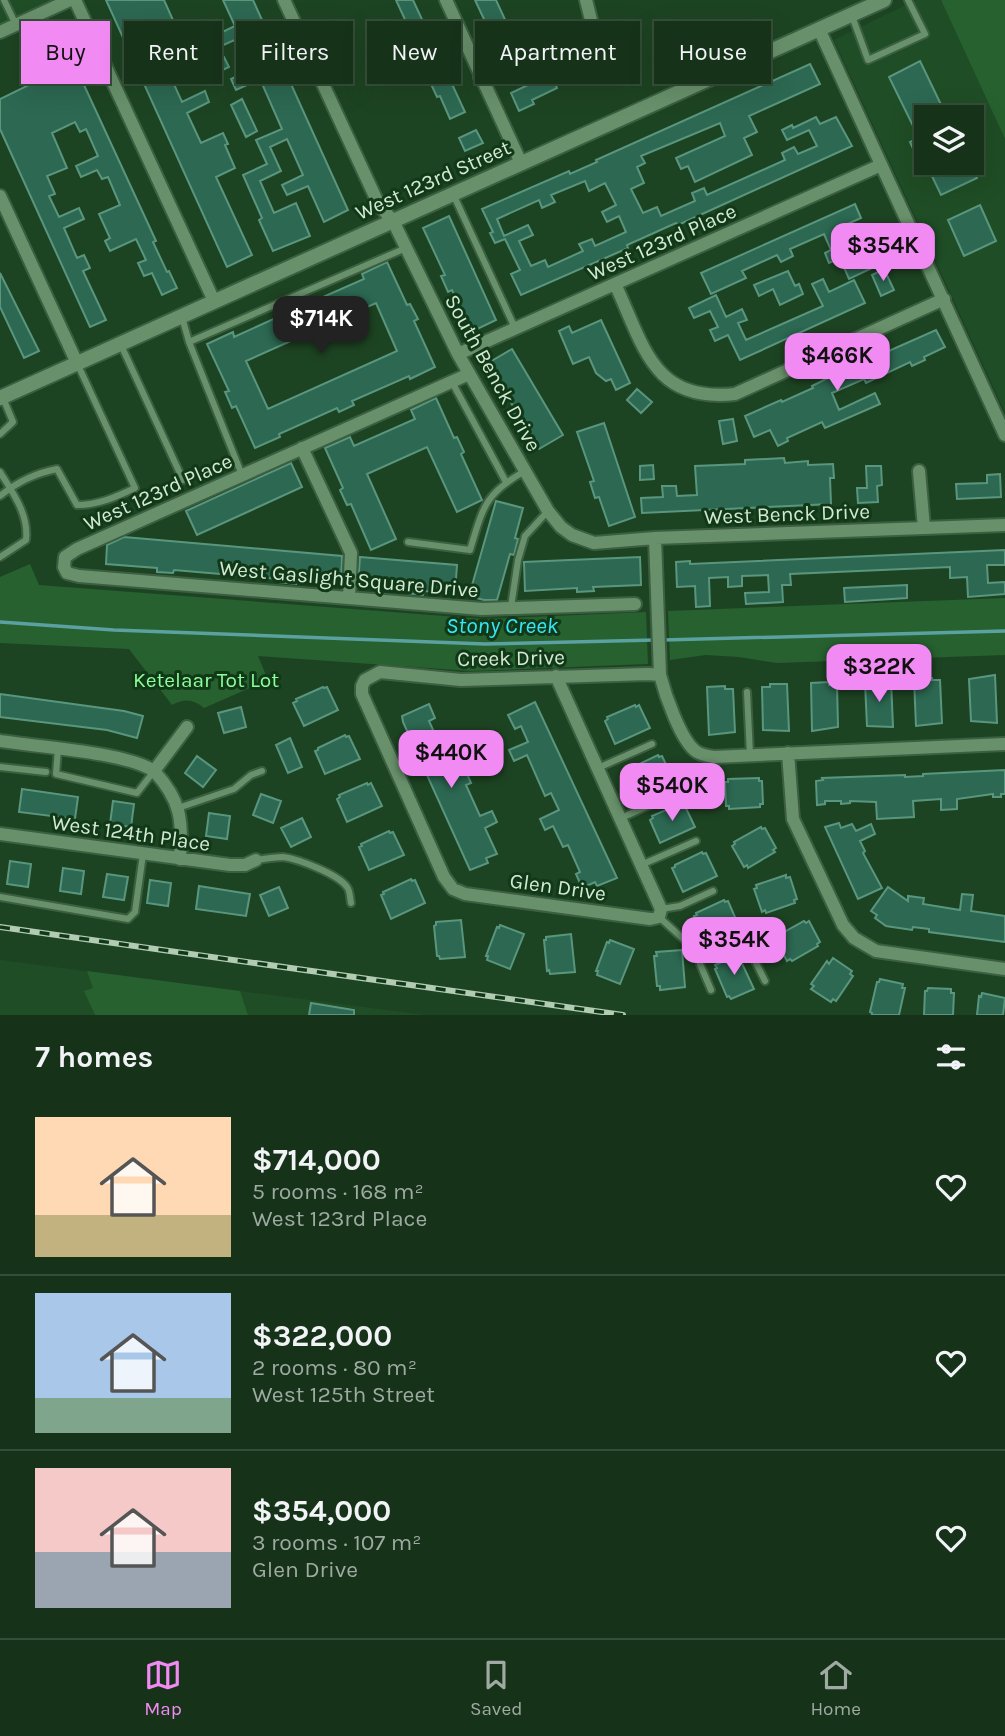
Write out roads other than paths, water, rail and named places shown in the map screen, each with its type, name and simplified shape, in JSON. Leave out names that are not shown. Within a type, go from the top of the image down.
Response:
[{"type":"street","points":[[0,32],[73,0],[214,301]]},
{"type":"street","name":"South Benck Drive","points":[[284,0],[379,205],[393,220],[458,354],[548,511],[561,527],[572,535]]},
{"type":"street","points":[[446,0],[475,66]]},
{"type":"street","points":[[586,0],[591,21]]},
{"type":"street","name":"West 123rd Street","points":[[1,397],[884,0]]},
{"type":"street","points":[[820,29],[1005,435]]},
{"type":"street","points":[[483,84],[522,163]]},
{"type":"street","name":"West 123rd Place","points":[[458,354],[881,165]]},
{"type":"street","points":[[0,196],[77,363]]},
{"type":"street","points":[[615,284],[654,368],[672,385],[713,396],[735,394],[944,299]]},
{"type":"street","name":"West 123rd Place","points":[[64,567],[65,557],[77,549],[469,373]]},
{"type":"street","points":[[302,448],[351,553],[349,598]]},
{"type":"street","points":[[919,471],[924,528]]},
{"type":"street","name":"West Benck Drive","points":[[572,535],[594,543],[655,538],[1005,525]]},
{"type":"street","points":[[655,538],[660,676],[664,692],[686,740],[698,753],[714,757],[1005,744]]},
{"type":"street","name":"West Gaslight Square Drive","points":[[64,567],[67,573],[79,576],[482,610],[635,604]]},
{"type":"street","name":"Creek Drive","points":[[453,889],[444,877],[362,694],[365,680],[380,672],[461,680],[660,676]]},
{"type":"street","points":[[556,676],[660,913]]},
{"type":"street","points":[[154,771],[187,727]]},
{"type":"street","points":[[0,741],[121,758],[154,771],[168,788],[178,808],[182,835],[180,859]]},
{"type":"street","points":[[788,753],[793,819],[843,925],[854,938],[876,951],[1005,969]]},
{"type":"street","name":"West 124th Place","points":[[0,834],[237,866],[256,860]]},
{"type":"street","name":"Glen Drive","points":[[453,889],[466,894],[650,919],[660,913]]},
{"type":"lane","points":[[15,0],[5,2],[16,25]]},
{"type":"lane","points":[[852,15],[869,60],[925,34],[908,0]]},
{"type":"lane","points":[[453,194],[516,328]]},
{"type":"lane","points":[[189,342],[406,248]]},
{"type":"lane","points":[[182,316],[189,342],[242,475]]},
{"type":"lane","points":[[121,343],[183,480]]},
{"type":"lane","points":[[0,496],[43,471],[57,469],[77,505],[90,505],[115,498],[135,488],[77,363]]},
{"type":"lane","points":[[452,382],[506,482]]},
{"type":"lane","points":[[0,434],[13,422],[1,397]]},
{"type":"lane","points":[[408,542],[470,550],[484,505],[506,482],[525,471]]},
{"type":"lane","points":[[0,472],[27,526],[26,540],[0,557]]},
{"type":"lane","points":[[511,609],[518,560],[525,536],[548,511]]},
{"type":"lane","points":[[747,692],[750,755]]},
{"type":"lane","points":[[596,769],[652,744]]},
{"type":"lane","points":[[58,749],[55,774],[130,789],[137,793],[154,771]]},
{"type":"lane","points":[[0,766],[46,772]]},
{"type":"lane","points":[[178,808],[234,789],[262,771]]},
{"type":"lane","points":[[619,819],[675,794]]},
{"type":"lane","points":[[641,865],[696,841]]},
{"type":"lane","points":[[0,897],[128,919],[135,912],[143,854]]},
{"type":"lane","points":[[256,860],[279,857],[294,859],[316,868],[348,887],[351,903]]},
{"type":"lane","points":[[711,990],[700,964],[700,954],[660,913],[713,891]]},
{"type":"lane","points":[[700,954],[725,946],[740,945],[752,957],[765,981]]},
{"type":"waterway","name":"Stony Creek","points":[[0,622],[114,630],[485,644],[655,640]]},
{"type":"waterway","name":"Stony Creek","points":[[663,640],[1005,631]]},
{"type":"railway","points":[[0,927],[623,1015]]},
{"type":"park label","name":"Ketelaar Tot Lot","points":[[206,680]]}]
